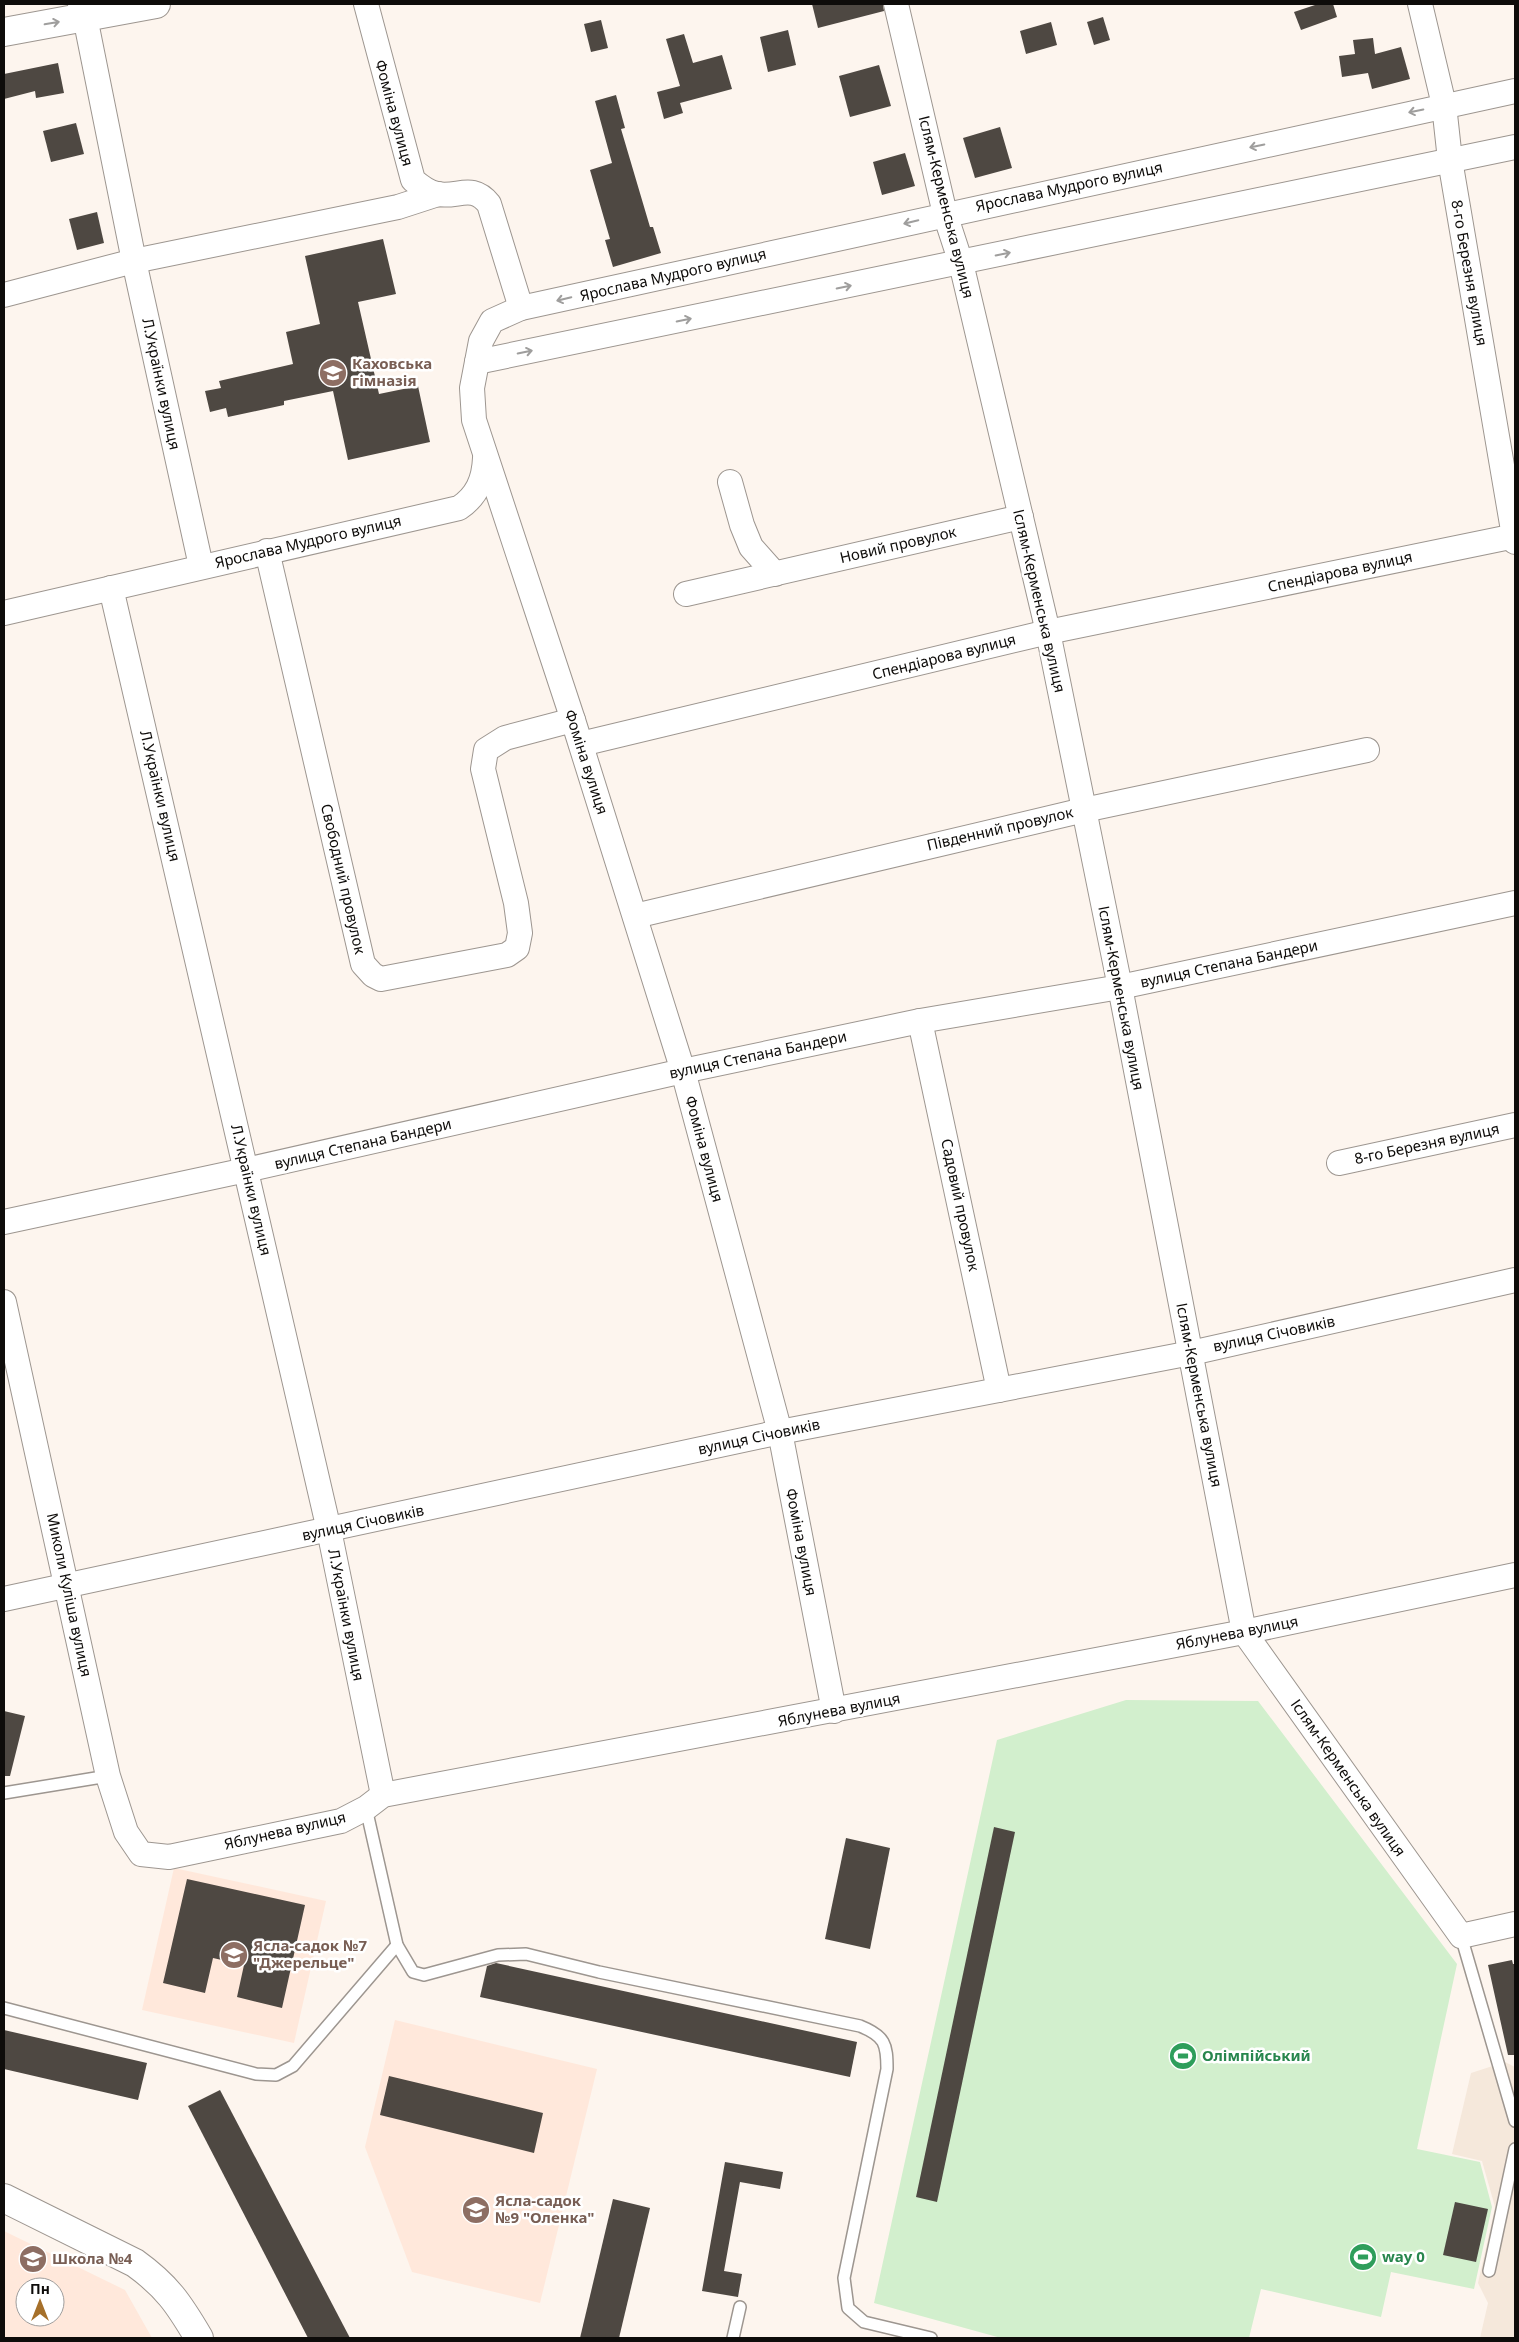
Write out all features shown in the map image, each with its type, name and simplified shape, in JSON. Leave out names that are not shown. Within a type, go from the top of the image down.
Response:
[{"type":"street","points":[[4,32],[83,10],[156,4]]},
{"type":"street","name":"Фоміна вулиця","points":[[366,4],[408,169],[413,180],[423,189],[438,194],[475,193],[482,195],[489,204],[521,308]]},
{"type":"street","name":"Іслям-Керменська вулиця","points":[[896,4],[945,214],[961,263],[1048,632],[1120,987],[1244,1632],[1461,1936]]},
{"type":"street","name":"8-го Березня вулиця","points":[[1420,4],[1444,105],[1450,160],[1515,538]]},
{"type":"street","name":"Л.Українки вулиця","points":[[83,10],[134,261],[201,566]]},
{"type":"street","name":"Ярослава Мудрого вулиця","points":[[5,609],[111,588],[459,508],[478,491],[484,470],[485,457],[474,420],[472,388],[481,341],[492,321],[521,308],[1515,91]]},
{"type":"street","points":[[478,362],[1515,147]]},
{"type":"street","points":[[4,295],[134,261],[398,207],[438,194]]},
{"type":"street","name":"Фоміна вулиця","points":[[485,457],[581,744],[683,1071],[780,1432],[834,1711]]},
{"type":"street","points":[[730,482],[742,525],[751,547],[775,574]]},
{"type":"street","name":"Новий провулок","points":[[686,594],[1021,517]]},
{"type":"street","name":"Спендіарова вулиця","points":[[581,744],[1048,632],[1515,538]]},
{"type":"street","name":"Свободний провулок","points":[[266,551],[363,964],[373,975],[381,979],[402,977],[507,955],[517,948],[520,932],[516,903],[483,769],[486,750],[505,738],[573,720]]},
{"type":"street","name":"Л.Українки вулиця","points":[[111,588],[329,1530],[375,1801]]},
{"type":"street","name":"Південний провулок","points":[[635,916],[1084,810],[1367,750]]},
{"type":"street","name":"вулиця Степана Бандери","points":[[4,1222],[246,1170],[683,1071],[920,1021],[1120,987],[1515,904]]},
{"type":"street","name":"Садовий провулок","points":[[920,1021],[999,1390]]},
{"type":"street","name":"8-го Березня вулиця","points":[[1339,1163],[1515,1125]]},
{"type":"street","name":"вулиця Січовиків","points":[[4,1599],[780,1432],[1191,1352],[1515,1280]]},
{"type":"street","name":"Миколи Куліша вулиця","points":[[4,1302],[108,1776],[126,1832],[141,1854],[169,1857]]},
{"type":"street","name":"Яблунева вулиця","points":[[169,1857],[341,1821],[375,1801],[1244,1632],[1515,1575]]},
{"type":"street","points":[[1461,1936],[1515,1924]]},
{"type":"street","points":[[4,2198],[134,2263],[153,2276],[172,2294],[199,2338]]},
{"type":"lane","points":[[4,1793],[108,1776]]},
{"type":"lane","points":[[375,1801],[397,1945],[413,1972],[424,1975],[498,1956],[526,1954],[599,1972],[860,2026],[877,2033],[887,2048],[887,2069],[844,2278],[848,2308],[864,2322],[931,2338]]},
{"type":"lane","points":[[1461,1936],[1515,2120]]},
{"type":"lane","points":[[4,2008],[256,2074],[276,2075],[293,2066],[397,1945]]},
{"type":"lane","points":[[1489,2271],[1515,2149]]},
{"type":"lane","points":[[733,2338],[740,2307]]},
{"type":"shaded area","name":"Ясла-садок №7 \"Джерельце\"","points":[[174,1868],[326,1901],[294,2043],[142,2010]]},
{"type":"shaded area","name":"Ясла-садок №9 \"Оленка\"","points":[[395,2020],[597,2069],[540,2303],[412,2272],[365,2147]]},
{"type":"shaded area","points":[[1505,2062],[1515,2067],[1515,2338],[1480,2338],[1488,2303],[1478,2283],[1495,2207],[1482,2161],[1452,2154],[1471,2073]]},
{"type":"shaded area","name":"Школа №4","points":[[4,2231],[125,2290],[152,2338],[4,2338]]},
{"type":"green space","name":"Олімпійський","points":[[1126,1700],[1258,1701],[1457,1964],[1417,2149],[1480,2162],[1492,2207],[1474,2289],[1391,2272],[1381,2317],[1261,2289],[1249,2338],[1001,2338],[874,2303],[997,1740]]},
{"type":"building","points":[[812,4],[883,4],[884,11],[818,28]]},
{"type":"building","points":[[1318,4],[1333,4],[1337,17],[1301,30],[1294,12]]},
{"type":"building","points":[[1103,17],[1110,40],[1094,45],[1087,22]]},
{"type":"building","points":[[601,20],[608,48],[591,52],[584,24]]},
{"type":"building","points":[[1051,22],[1057,45],[1026,54],[1020,31]]},
{"type":"building","points":[[788,30],[796,65],[768,72],[760,37]]},
{"type":"building","points":[[684,34],[693,63],[722,55],[732,89],[680,103],[683,113],[664,119],[657,92],[680,86],[666,39]]},
{"type":"building","points":[[1373,38],[1375,54],[1401,47],[1410,79],[1372,89],[1368,73],[1342,77],[1339,56],[1355,54],[1353,40]]},
{"type":"building","points":[[58,63],[64,93],[36,98],[35,91],[4,99],[4,74]]},
{"type":"building","points":[[879,65],[891,106],[850,117],[839,76]]},
{"type":"building","points":[[616,95],[625,128],[621,129],[650,227],[653,227],[661,253],[613,267],[605,240],[610,239],[590,170],[612,163],[595,101]]},
{"type":"building","points":[[76,123],[84,154],[51,162],[43,131]]},
{"type":"building","points":[[1000,127],[1012,168],[975,178],[963,138]]},
{"type":"building","points":[[905,153],[915,186],[882,195],[873,162]]},
{"type":"building","points":[[97,212],[104,243],[77,250],[69,219]]},
{"type":"building","points":[[383,239],[396,294],[358,302],[379,394],[418,386],[430,442],[348,460],[333,391],[284,401],[284,405],[228,417],[226,408],[210,412],[205,391],[221,388],[219,381],[293,364],[286,332],[320,324],[305,256]]},
{"type":"building","points":[[4,1711],[25,1716],[10,1776],[4,1776]]},
{"type":"building","points":[[994,1827],[1015,1832],[937,2202],[916,2197]]},
{"type":"building","points":[[846,1838],[890,1848],[870,1949],[825,1939]]},
{"type":"building","points":[[187,1879],[305,1905],[282,2008],[237,1997],[244,1965],[213,1958],[205,1993],[163,1983]]},
{"type":"building","points":[[1512,1960],[1513,1964],[1515,1964],[1515,2055],[1508,2055],[1488,1965]]},
{"type":"building","points":[[496,1963],[857,2042],[850,2077],[480,1997],[487,1966]]},
{"type":"building","points":[[4,2030],[147,2063],[138,2100],[4,2069]]},
{"type":"building","points":[[389,2076],[543,2113],[534,2153],[380,2115]]},
{"type":"building","points":[[220,2090],[350,2338],[308,2338],[188,2106]]},
{"type":"building","points":[[725,2162],[783,2172],[780,2189],[740,2182],[724,2271],[742,2274],[738,2297],[702,2291]]},
{"type":"building","points":[[613,2199],[650,2208],[619,2338],[580,2338]]},
{"type":"building","points":[[1455,2202],[1488,2209],[1476,2262],[1443,2255]]},
{"type":"place","name":"Каховська гімназія","points":[[333,373]]},
{"type":"place","name":"Ясла-садок №7 \"Джерельце\"","points":[[234,1955]]},
{"type":"place","name":"Олімпійський","points":[[1183,2056]]},
{"type":"place","name":"Ясла-садок №9 \"Оленка\"","points":[[476,2210]]},
{"type":"place","name":"way 0","points":[[1363,2257]]},
{"type":"place","name":"Школа №4","points":[[33,2259]]}]
